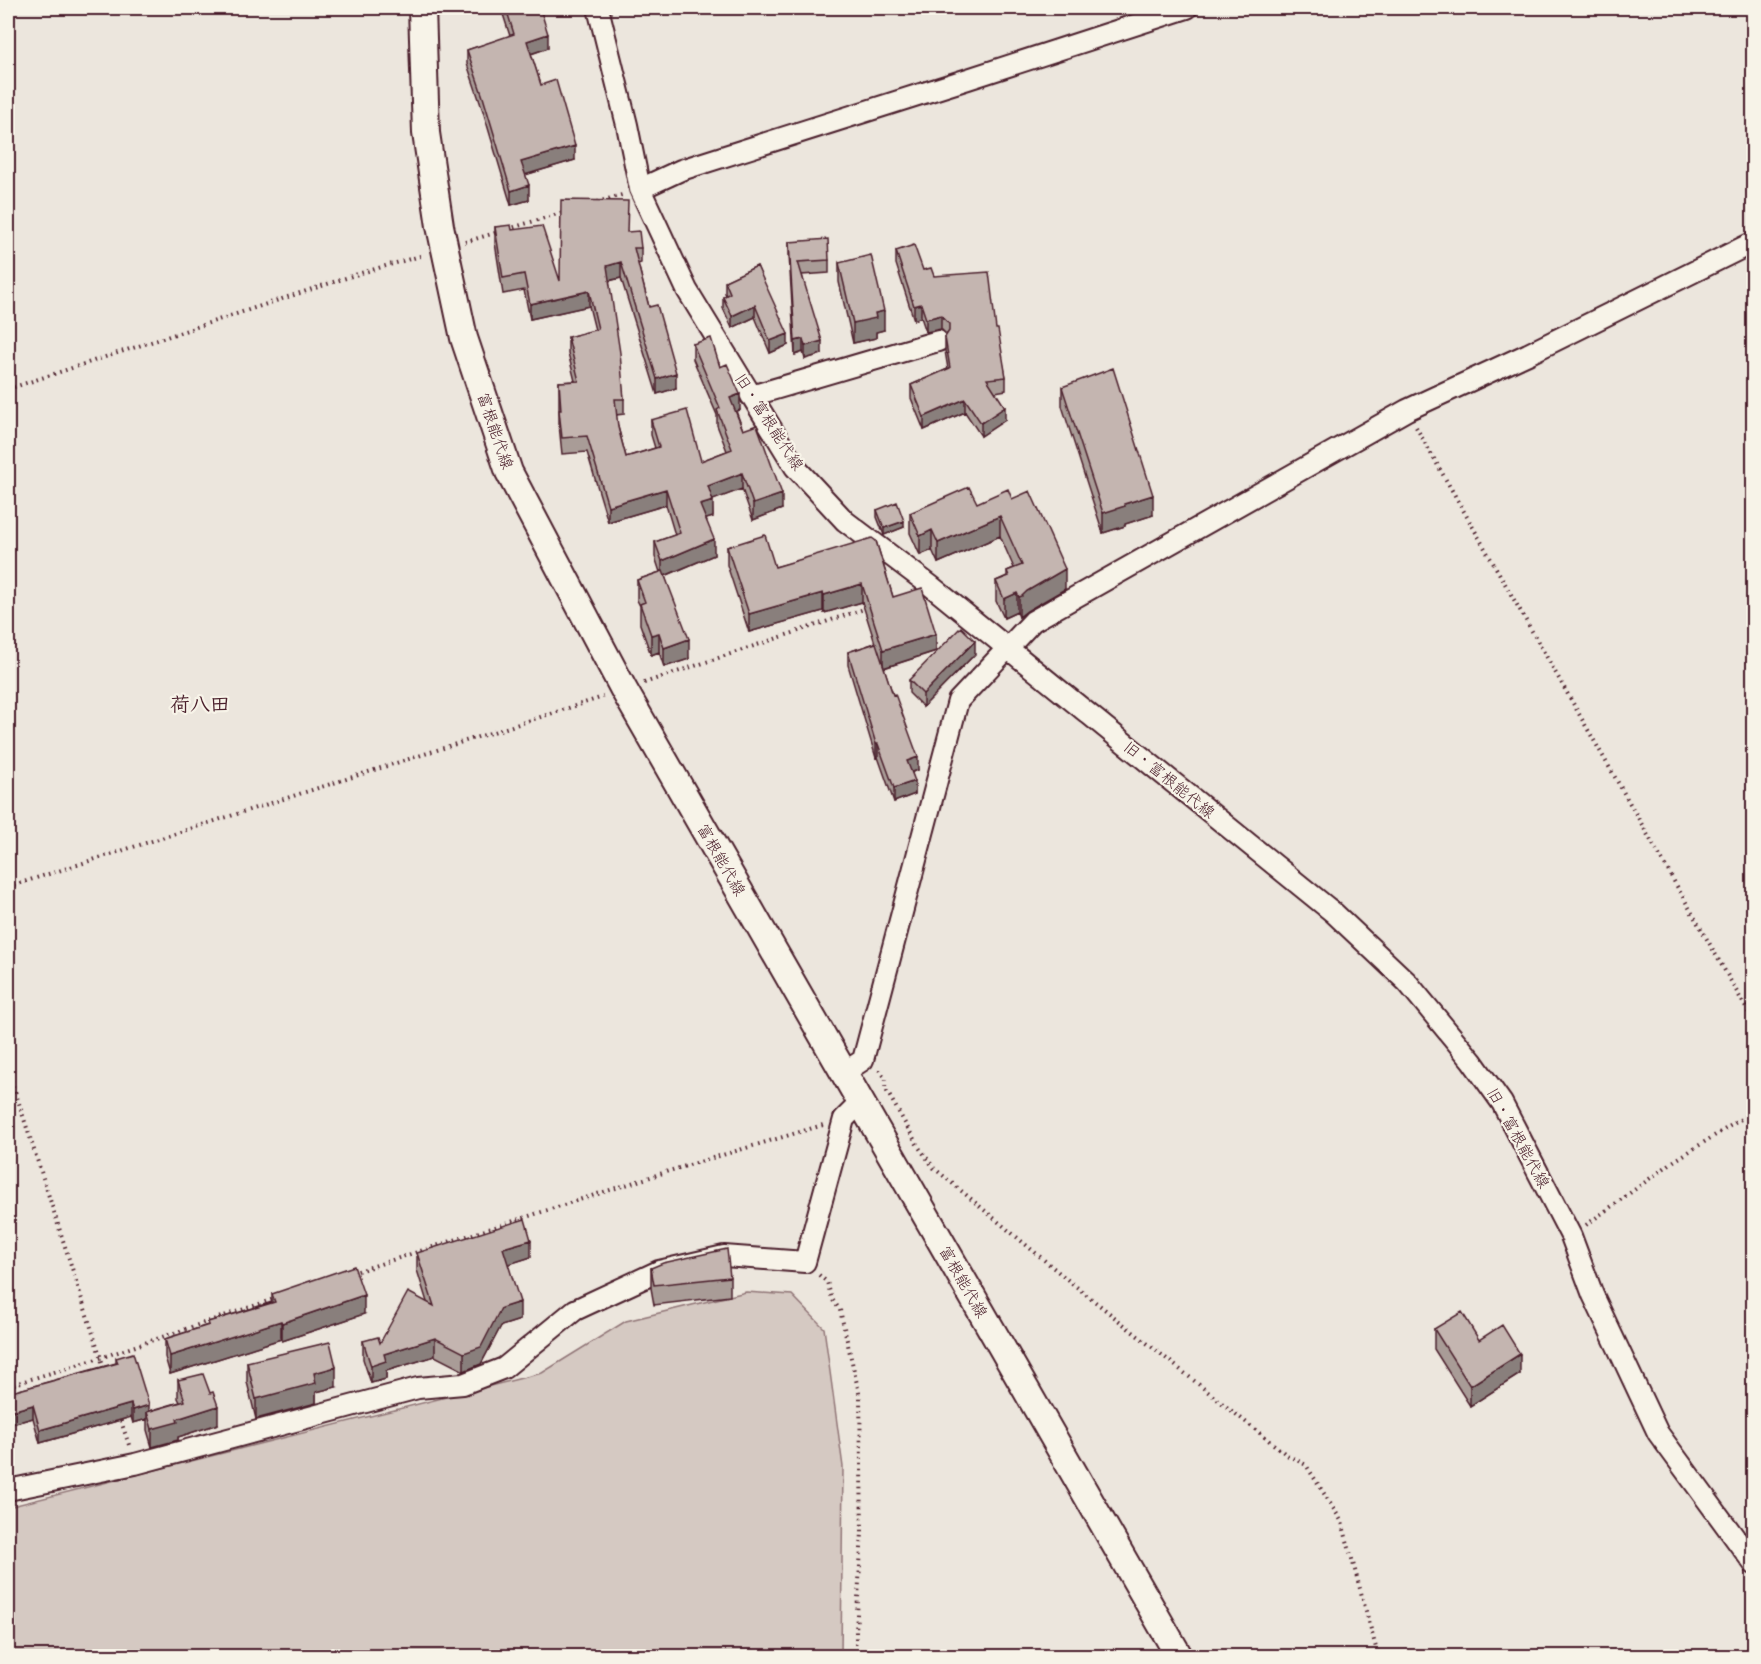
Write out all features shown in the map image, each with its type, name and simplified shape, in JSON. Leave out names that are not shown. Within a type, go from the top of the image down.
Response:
[{"type":"main road","name":"富根能代線","points":[[422,8],[426,133],[444,249],[464,338],[509,472],[624,690],[853,1066],[852,1111],[1179,1656]]},
{"type":"street","name":"旧・富根能代線","points":[[598,8],[627,125],[640,189],[687,290],[795,467],[845,521],[930,586],[1334,913],[1407,982],[1472,1060],[1502,1104],[1571,1236],[1593,1295],[1658,1433],[1754,1564]]},
{"type":"street","points":[[640,189],[681,170],[1187,8]]},
{"type":"street","points":[[853,1066],[958,701],[1033,621],[1407,410],[1528,354],[1754,242]]},
{"type":"street","points":[[751,396],[938,341]]},
{"type":"street","points":[[8,1490],[135,1464],[418,1389],[463,1384],[504,1368],[575,1310],[659,1271],[724,1256],[805,1262],[852,1111]]},
{"type":"path","points":[[596,202],[640,189]]},
{"type":"path","points":[[8,389],[361,273],[575,209]]},
{"type":"path","points":[[1407,410],[1754,1022]]},
{"type":"path","points":[[8,887],[624,690],[874,606]]},
{"type":"path","points":[[853,1066],[886,1078],[885,1089],[918,1146],[934,1168],[1068,1280],[1259,1433],[1287,1455],[1306,1465],[1342,1522],[1380,1656]]},
{"type":"path","points":[[8,1069],[107,1379]]},
{"type":"path","points":[[348,1274],[852,1111]]},
{"type":"path","points":[[1571,1236],[1674,1161],[1754,1111]]},
{"type":"path","points":[[805,1262],[827,1282],[832,1299],[840,1310],[860,1397],[862,1532],[856,1656]]},
{"type":"path","points":[[8,1386],[100,1358],[280,1297]]},
{"type":"path","points":[[118,1411],[135,1464]]},
{"type":"shaded area","points":[[746,1292],[792,1295],[824,1328],[843,1467],[841,1656],[8,1656],[8,1507],[542,1373],[626,1321]]},
{"type":"building","points":[[506,8],[540,8],[548,34],[527,41],[541,85],[556,80],[575,146],[521,162],[529,185],[511,191],[467,50],[514,34]]},
{"type":"building","points":[[561,200],[628,201],[627,232],[639,231],[641,248],[634,248],[649,307],[657,305],[676,373],[657,379],[621,262],[607,266],[620,353],[624,399],[615,399],[618,427],[626,457],[659,447],[651,420],[687,410],[701,461],[732,449],[717,410],[720,408],[693,344],[711,338],[720,367],[727,364],[740,394],[730,398],[743,430],[757,425],[782,494],[753,504],[742,473],[708,486],[713,501],[700,505],[714,539],[662,561],[655,542],[680,533],[666,489],[608,506],[587,436],[562,438],[559,382],[579,381],[568,337],[598,329],[589,291],[530,304],[524,274],[503,278],[495,227],[511,225],[512,230],[542,226],[560,281]]},
{"type":"building","points":[[828,239],[829,260],[798,262],[822,341],[805,346],[803,339],[795,341],[789,242]]},
{"type":"building","points":[[914,245],[923,270],[931,268],[934,276],[989,272],[996,329],[998,329],[1006,377],[987,379],[1005,407],[981,423],[965,399],[924,417],[911,385],[950,368],[945,337],[949,331],[949,324],[941,315],[926,319],[921,304],[914,306],[896,251]]},
{"type":"building","points":[[871,255],[884,311],[875,313],[876,318],[853,323],[839,263]]},
{"type":"building","points":[[757,266],[788,334],[770,341],[755,305],[732,316],[723,297],[730,293],[725,281]]},
{"type":"building","points":[[1113,368],[1153,495],[1103,513],[1062,387]]},
{"type":"building","points":[[969,487],[977,503],[1008,489],[1012,499],[1030,491],[1065,569],[1022,596],[1019,597],[1017,593],[1004,599],[996,581],[1009,576],[1007,571],[1022,565],[1000,516],[938,543],[932,530],[920,536],[910,513]]},
{"type":"building","points":[[897,502],[904,521],[884,528],[877,510]]},
{"type":"building","points":[[765,535],[775,567],[872,538],[876,541],[893,597],[922,588],[936,634],[883,650],[862,584],[749,614],[727,547]]},
{"type":"building","points":[[663,571],[689,639],[664,648],[659,633],[651,635],[640,604],[645,602],[637,580]]},
{"type":"building","points":[[961,627],[975,641],[923,694],[909,680]]},
{"type":"building","points":[[876,643],[893,695],[895,694],[918,757],[907,761],[915,781],[894,788],[878,744],[876,744],[848,652]]},
{"type":"building","points":[[525,1219],[531,1240],[503,1248],[520,1302],[501,1308],[481,1347],[464,1353],[435,1338],[384,1354],[386,1361],[371,1366],[363,1341],[378,1337],[380,1343],[408,1292],[434,1306],[417,1253]]},
{"type":"building","points":[[727,1249],[730,1277],[654,1285],[651,1268],[663,1263]]},
{"type":"building","points":[[354,1266],[364,1295],[282,1323],[281,1321],[170,1356],[165,1339],[209,1325],[208,1322],[275,1302],[272,1294]]},
{"type":"building","points":[[1462,1312],[1479,1340],[1502,1325],[1520,1354],[1470,1386],[1434,1329]]},
{"type":"building","points":[[330,1342],[336,1367],[314,1373],[316,1383],[256,1399],[247,1362]]},
{"type":"building","points":[[133,1353],[149,1405],[133,1410],[131,1404],[40,1430],[33,1405],[8,1412],[8,1393],[118,1363],[116,1358]]},
{"type":"building","points":[[203,1374],[218,1406],[177,1419],[178,1422],[152,1429],[147,1412],[185,1401],[178,1380]]},
{"type":"district","name":"荷八田","points":[[200,705]]}]
